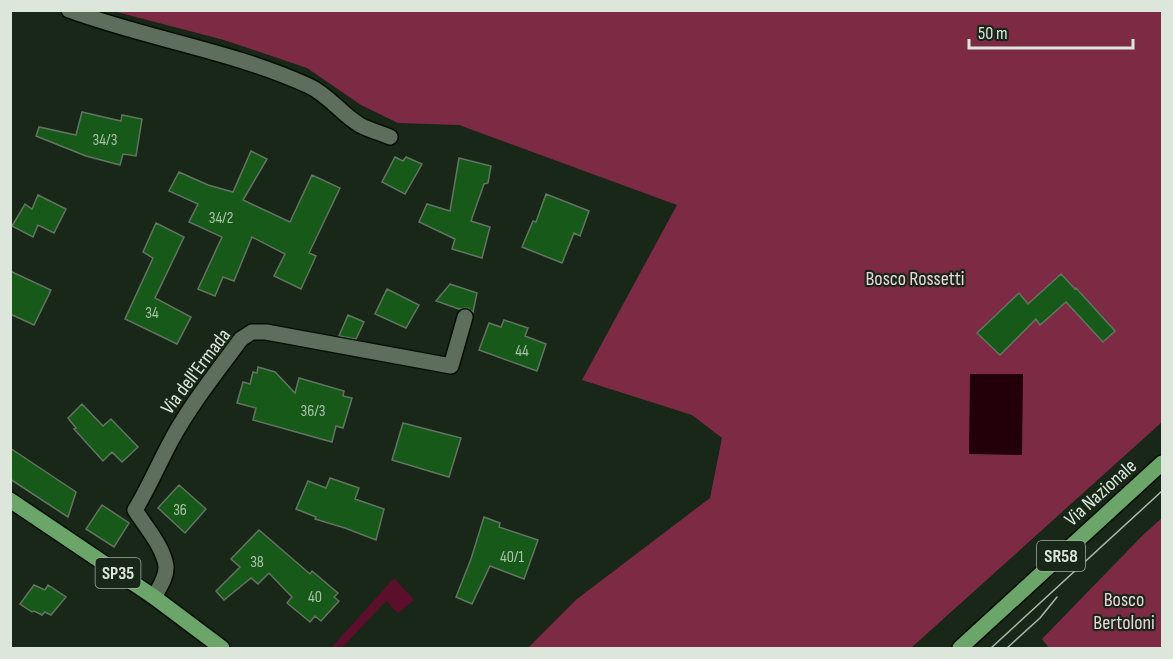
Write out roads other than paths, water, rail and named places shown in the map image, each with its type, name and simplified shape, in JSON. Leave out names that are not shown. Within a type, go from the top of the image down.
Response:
[{"type":"main road","name":"Via Nazionale","points":[[960,648],[1162,463]]},
{"type":"main road","name":"SP35","points":[[10,500],[154,597],[222,648]]},
{"type":"street","points":[[69,10],[112,26],[231,58],[312,87],[360,125],[390,137]]},
{"type":"street","name":"Via dell'Ermada","points":[[154,597],[164,580],[166,566],[159,549],[135,510],[148,490],[159,463],[186,414],[241,339],[252,332],[266,332],[451,366],[465,316]]},
{"type":"tram line","points":[[991,648],[1162,491]]},
{"type":"tram line","points":[[1007,648],[1040,618],[1057,597]]},
{"type":"park label","name":"Bosco Rossetti","points":[[915,278]]},
{"type":"park label","name":"Bosco Bertoloni","points":[[1124,610]]}]
